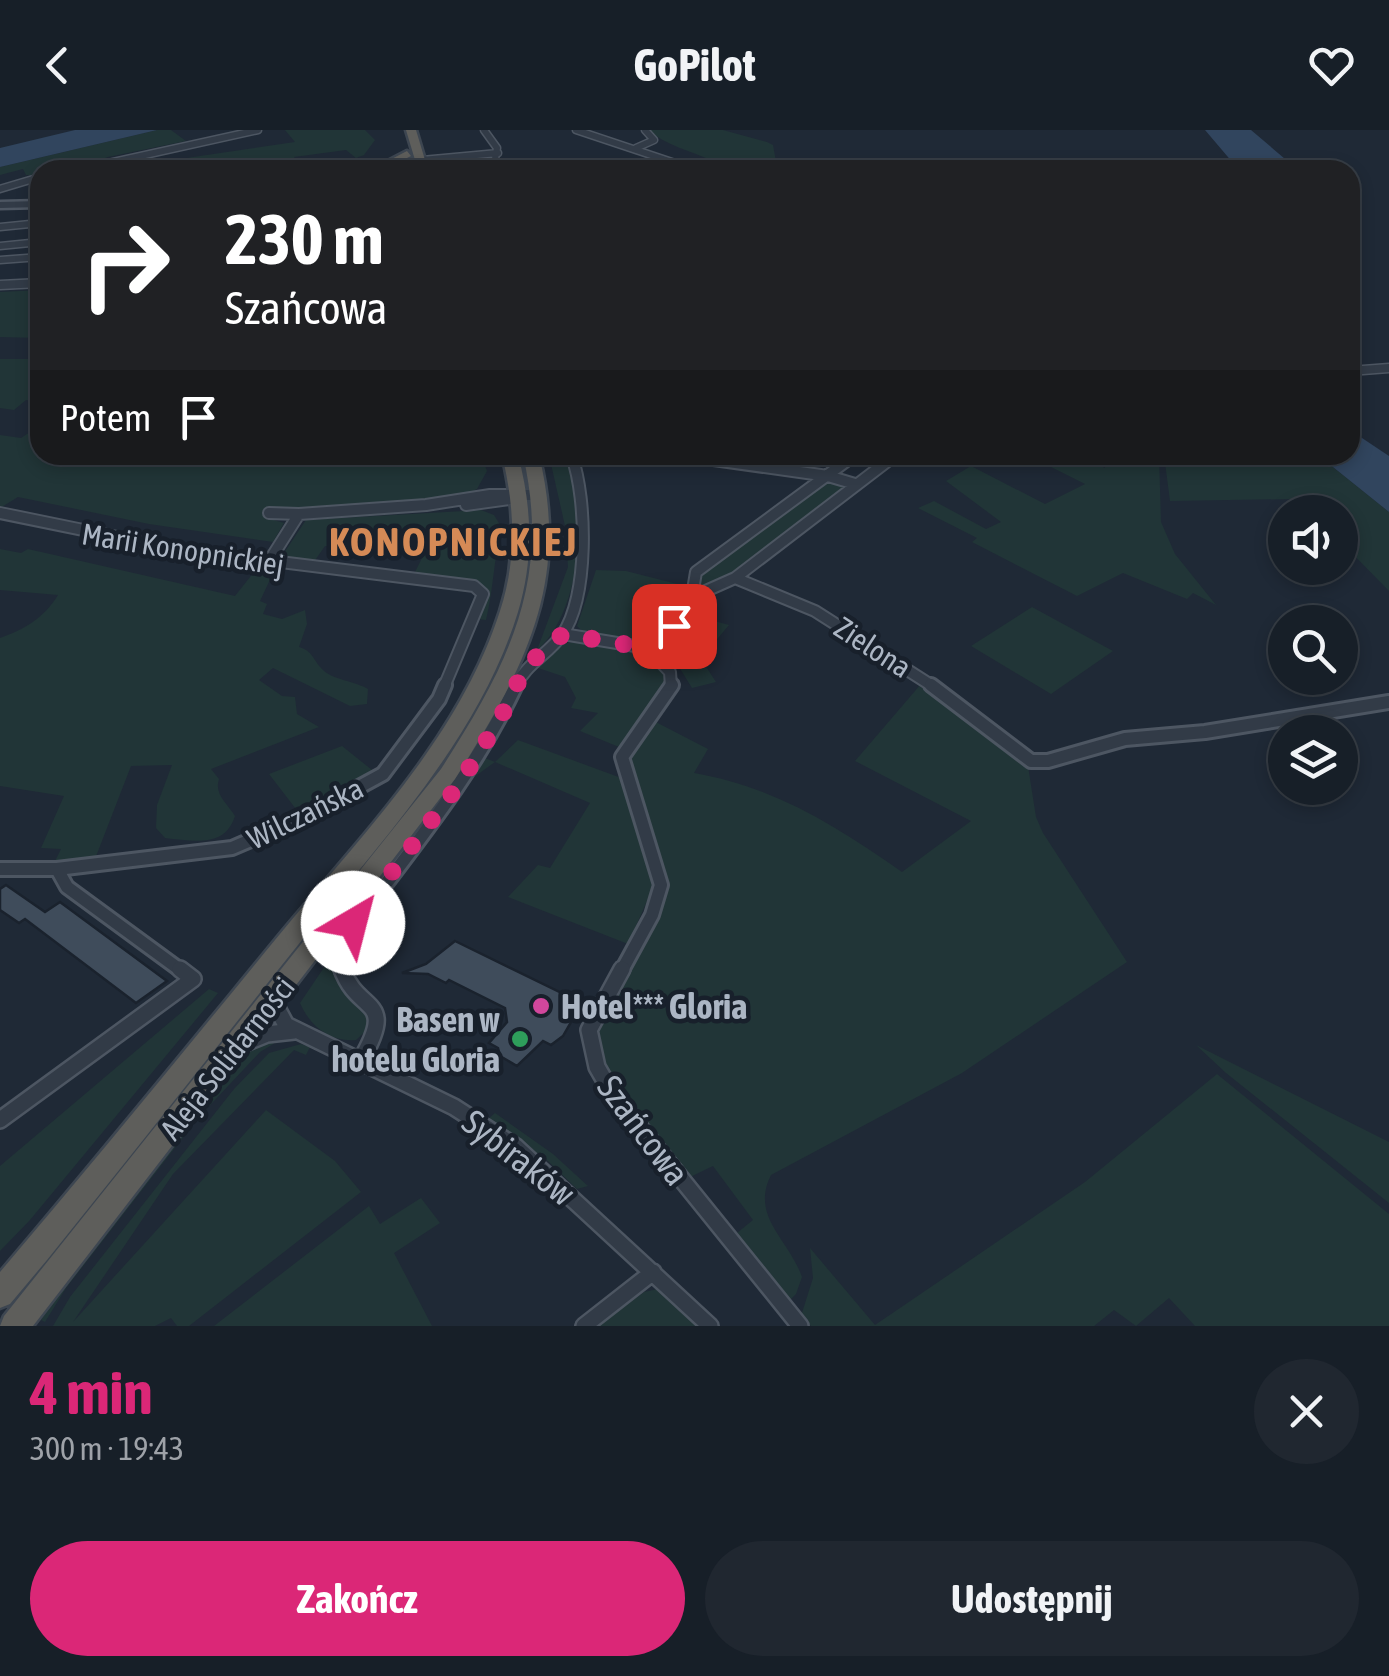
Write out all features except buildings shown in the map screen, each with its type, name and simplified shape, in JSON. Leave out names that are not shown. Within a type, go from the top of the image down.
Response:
[{"type":"highway","points":[[406,130],[412,160]]},
{"type":"highway","name":"Aleja Solidarności","points":[[15,1326],[448,774],[499,689],[535,598],[528,503],[513,465]]},
{"type":"highway","name":"Aleja Solidarności","points":[[0,1294],[360,851],[442,744],[477,688],[503,629],[519,567],[530,465]]},
{"type":"street","points":[[123,160],[258,130]]},
{"type":"street","points":[[484,130],[494,140],[496,160]]},
{"type":"street","points":[[576,130],[669,160]]},
{"type":"street","points":[[636,148],[654,140],[645,130]]},
{"type":"street","points":[[439,160],[498,153]]},
{"type":"street","points":[[0,189],[30,180]]},
{"type":"street","points":[[0,205],[30,204]]},
{"type":"street","points":[[0,227],[30,224]]},
{"type":"street","points":[[0,246],[30,243]]},
{"type":"street","points":[[0,260],[30,258]]},
{"type":"street","points":[[0,285],[30,284]]},
{"type":"street","points":[[1360,370],[1389,368]]},
{"type":"street","points":[[491,499],[511,465]]},
{"type":"street","points":[[361,1060],[376,1039],[379,1018],[372,1003],[342,977],[338,961],[342,942],[460,783],[500,719],[526,666],[563,634],[581,578],[583,554],[582,485],[575,465]]},
{"type":"street","points":[[749,465],[828,476],[855,484]]},
{"type":"street","points":[[699,594],[693,590],[696,572],[842,465]]},
{"type":"street","points":[[563,634],[647,648],[666,636],[699,594],[735,578],[882,465]]},
{"type":"street","points":[[491,499],[528,503]]},
{"type":"street","points":[[269,513],[491,499],[528,503]]},
{"type":"street","name":"Marii Konopnickiej","points":[[0,513],[136,544],[474,586],[483,594]]},
{"type":"street","points":[[268,563],[298,514]]},
{"type":"street","name":"Zielona","points":[[735,578],[775,591],[856,633],[1031,761],[1048,762],[1125,739],[1205,732],[1389,702]]},
{"type":"street","name":"Wilczańska","points":[[57,869],[232,848],[304,817],[383,774],[439,699],[483,594]]},
{"type":"street","name":"Szańcowa","points":[[647,648],[670,672],[673,682],[663,706],[645,720],[622,757],[662,885],[652,915],[590,1030],[594,1058],[612,1094],[800,1326]]},
{"type":"street","points":[[0,869],[57,869],[66,887],[193,979],[0,1120]]},
{"type":"street","name":"Sybiraków","points":[[272,1000],[278,1018],[298,1032],[454,1107],[516,1147],[710,1326]]},
{"type":"street","points":[[234,1049],[267,1034],[298,1032]]},
{"type":"street","points":[[584,1326],[653,1272]]},
{"type":"green space","points":[[157,130],[171,130],[186,141],[99,160],[30,160],[30,175],[23,169],[0,175],[0,167]]},
{"type":"green space","points":[[285,130],[365,130],[375,140],[364,155],[356,158],[346,150],[294,157],[296,160],[173,160],[295,142]]},
{"type":"green space","points":[[648,130],[723,130],[773,145],[776,160],[710,160]]},
{"type":"green space","points":[[30,290],[30,338],[0,337],[0,292]]},
{"type":"green space","points":[[0,359],[30,359],[30,401],[14,410],[0,408]]},
{"type":"green space","points":[[30,432],[30,465],[485,465],[487,471],[477,489],[435,502],[376,508],[270,508],[264,517],[284,523],[273,542],[149,524],[18,497],[0,508],[0,435],[21,438]]},
{"type":"green space","points":[[551,465],[569,465],[573,476],[578,501],[577,557],[564,611],[537,650],[568,567],[565,526]]},
{"type":"green space","points":[[977,465],[973,467],[1045,504],[1085,484],[1047,465],[1159,465],[1161,522],[1175,554],[1216,605],[1193,593],[1187,599],[1123,573],[1077,596],[972,542],[977,538],[918,508],[934,501],[986,529],[1001,522],[946,481],[971,466]]},
{"type":"green space","points":[[1165,465],[1330,465],[1389,512],[1389,591],[1358,559],[1358,495],[1268,495],[1268,499],[1170,501]]},
{"type":"green space","points":[[831,479],[845,487],[737,572],[701,588],[697,586],[695,578]]},
{"type":"green space","points":[[481,510],[494,515],[502,528],[486,620],[477,619],[487,592],[482,585],[413,576],[425,552],[325,546],[311,566],[278,562],[306,520]]},
{"type":"green space","points":[[0,549],[21,553],[28,549],[235,596],[258,567],[275,569],[260,601],[267,604],[263,614],[282,619],[305,610],[307,624],[299,647],[310,653],[326,673],[368,689],[367,704],[350,706],[273,668],[259,680],[282,696],[295,697],[297,714],[319,727],[211,769],[219,779],[220,794],[235,816],[224,833],[207,840],[165,838],[156,828],[157,805],[172,765],[131,766],[95,859],[55,861],[61,849],[41,848],[64,796],[0,786],[0,638],[33,622],[58,595],[0,590]]},
{"type":"green space","points":[[596,570],[626,571],[685,586],[691,596],[674,622],[657,637],[636,642],[594,636],[577,626]]},
{"type":"green space","points":[[1032,607],[1113,651],[1051,694],[971,646]]},
{"type":"green space","points":[[700,617],[729,625],[698,662],[703,662],[716,682],[692,688],[679,667],[697,662],[668,654]]},
{"type":"green space","points":[[565,643],[618,648],[665,671],[665,682],[656,701],[619,747],[580,731],[598,713],[571,708],[576,698],[565,677],[538,668]]},
{"type":"green space","points":[[921,684],[1028,766],[1036,817],[1043,833],[1127,962],[962,1073],[771,1175],[765,1203],[768,1216],[802,1277],[796,1294],[788,1302],[732,1237],[753,1220],[713,1166],[684,1180],[598,1055],[593,1029],[666,890],[665,877],[625,762],[650,719],[708,749],[694,773],[778,798],[853,839],[902,872],[971,821],[855,761]]},
{"type":"green space","points":[[518,740],[624,779],[655,883],[628,944],[508,897],[538,865],[550,868],[590,803],[495,762]]},
{"type":"green space","points":[[342,746],[372,770],[299,813],[269,774]]},
{"type":"green space","points":[[485,758],[495,762],[470,780]]},
{"type":"green space","points":[[329,960],[338,981],[367,1018],[370,1027],[356,1040],[322,1031],[300,1003]]},
{"type":"green space","points":[[209,989],[218,993],[0,1251],[0,1166]]},
{"type":"green space","points":[[285,1037],[260,1052],[198,1118],[66,1288],[45,1322],[41,1320],[62,1281],[191,1116],[251,1051],[267,1041]]},
{"type":"green space","points":[[301,1044],[310,1047],[306,1055],[294,1050],[173,1174],[73,1322],[266,1110],[335,1161],[361,1192],[189,1326],[177,1326],[171,1318],[155,1326],[53,1326],[70,1297],[234,1089],[269,1053]]},
{"type":"green space","points":[[1196,1045],[1389,1142],[1389,1203],[1226,1073]]},
{"type":"green space","points":[[1217,1074],[1389,1214],[1389,1326],[1195,1326],[1169,1298],[1136,1326],[1114,1310],[1094,1326],[811,1326],[801,1316],[813,1278],[810,1248],[875,1325],[1085,1182]]},
{"type":"green space","points":[[495,1113],[553,1154],[588,1186],[577,1189],[548,1161],[488,1119]]},
{"type":"green space","points":[[421,1198],[440,1223],[394,1253],[432,1326],[214,1326],[369,1206],[380,1224]]},
{"type":"green space","points":[[658,1289],[697,1326],[598,1326],[644,1292]]},
{"type":"water","points":[[75,130],[157,130],[0,167],[0,148]]},
{"type":"water","points":[[1205,130],[1251,130],[1286,160],[1230,160]]},
{"type":"water","points":[[1360,437],[1389,456],[1389,512],[1330,465],[1360,465]]},
{"type":"place","name":"Hotel*** Gloria","points":[[541,1006]]},
{"type":"place","name":"Basen w hotelu Gloria","points":[[520,1039]]},
{"type":"district","name":"KONOPNICKIEJ","points":[[454,541]]},
{"type":"route","points":[[353,923],[460,783],[530,662],[563,634],[647,648],[674,626]]}]
